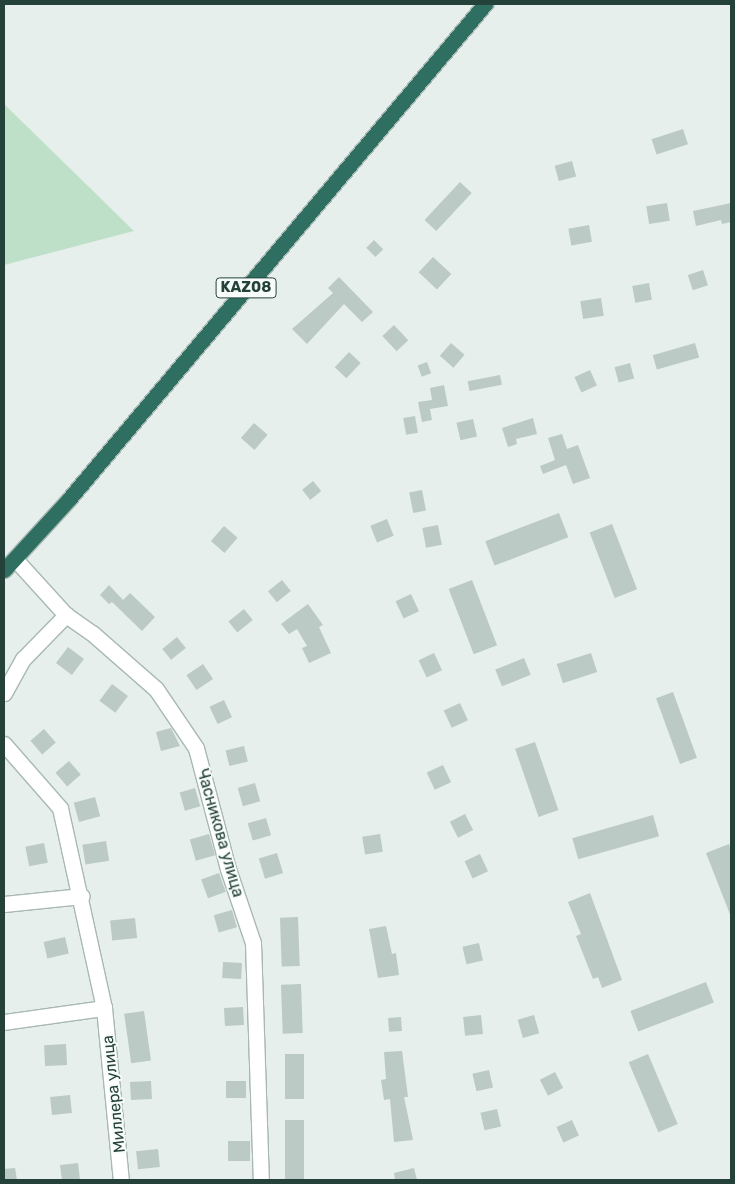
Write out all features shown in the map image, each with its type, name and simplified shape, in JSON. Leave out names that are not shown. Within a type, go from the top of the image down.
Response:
[{"type":"highway","name":"KAZ08","points":[[4,570],[69,499],[485,4]]},
{"type":"street","name":"Часникова улица","points":[[15,559],[66,615],[92,633],[156,689],[196,748],[228,869],[253,943],[261,1180]]},
{"type":"street","points":[[4,693],[22,659],[66,615]]},
{"type":"street","name":"Миллера улица","points":[[4,744],[60,808],[82,896],[104,1008],[121,1180]]},
{"type":"street","points":[[4,904],[82,896]]},
{"type":"street","points":[[4,1022],[104,1008]]},
{"type":"green space","points":[[4,104],[134,231],[4,265]]},
{"type":"building","points":[[683,129],[688,144],[657,154],[652,139]]},
{"type":"building","points":[[572,161],[576,176],[559,181],[555,166]]},
{"type":"building","points":[[460,182],[472,193],[436,231],[425,220]]},
{"type":"building","points":[[667,203],[670,221],[649,224],[646,206]]},
{"type":"building","points":[[731,203],[731,222],[722,224],[721,220],[696,226],[693,211]]},
{"type":"building","points":[[589,225],[592,242],[571,245],[568,229]]},
{"type":"building","points":[[374,240],[383,249],[375,257],[366,248]]},
{"type":"building","points":[[433,257],[451,274],[437,289],[419,272]]},
{"type":"building","points":[[703,270],[708,285],[693,290],[688,275]]},
{"type":"building","points":[[339,277],[373,312],[362,322],[344,304],[307,344],[292,329],[333,293],[328,288]]},
{"type":"building","points":[[649,283],[652,300],[635,303],[632,286]]},
{"type":"building","points":[[601,298],[604,316],[583,319],[580,301]]},
{"type":"building","points":[[394,325],[408,340],[397,351],[382,336]]},
{"type":"building","points":[[451,343],[465,355],[453,368],[440,356]]},
{"type":"building","points":[[695,343],[699,357],[657,370],[653,355]]},
{"type":"building","points":[[349,352],[361,363],[346,378],[335,367]]},
{"type":"building","points":[[427,362],[431,373],[422,377],[418,365]]},
{"type":"building","points":[[630,363],[634,378],[619,383],[615,367]]},
{"type":"building","points":[[590,370],[597,386],[581,392],[574,377]]},
{"type":"building","points":[[500,375],[502,385],[470,391],[468,381]]},
{"type":"building","points":[[444,385],[448,406],[430,409],[432,420],[422,422],[418,402],[432,400],[430,388]]},
{"type":"building","points":[[415,416],[418,433],[406,435],[403,418]]},
{"type":"building","points":[[533,418],[537,434],[516,439],[517,444],[508,447],[502,428]]},
{"type":"building","points":[[473,419],[477,437],[460,440],[456,423]]},
{"type":"building","points":[[254,423],[268,435],[254,450],[241,438]]},
{"type":"building","points":[[562,434],[567,449],[578,445],[590,478],[573,484],[566,465],[543,474],[540,466],[555,460],[548,438]]},
{"type":"building","points":[[313,481],[321,491],[310,500],[302,490]]},
{"type":"building","points":[[422,490],[426,511],[413,513],[409,492]]},
{"type":"building","points":[[559,513],[568,537],[495,566],[485,541]]},
{"type":"building","points":[[387,519],[394,536],[377,542],[370,526]]},
{"type":"building","points":[[612,524],[637,589],[615,598],[590,533]]},
{"type":"building","points":[[438,525],[442,545],[426,548],[422,528]]},
{"type":"building","points":[[224,526],[238,538],[224,553],[211,541]]},
{"type":"building","points":[[282,580],[291,591],[277,602],[268,591]]},
{"type":"building","points":[[472,580],[497,645],[474,654],[449,589]]},
{"type":"building","points":[[109,585],[123,600],[130,593],[155,617],[142,631],[112,602],[109,604],[100,595]]},
{"type":"building","points":[[411,594],[419,611],[404,618],[396,601]]},
{"type":"building","points":[[308,604],[323,625],[319,627],[331,653],[309,663],[302,648],[307,646],[297,629],[289,634],[281,624]]},
{"type":"building","points":[[244,609],[253,620],[237,632],[228,622]]},
{"type":"building","points":[[177,637],[186,648],[171,660],[162,649]]},
{"type":"building","points":[[68,647],[84,659],[72,675],[56,663]]},
{"type":"building","points":[[434,653],[442,670],[427,677],[419,660]]},
{"type":"building","points":[[591,653],[597,672],[563,683],[557,664]]},
{"type":"building","points":[[524,658],[531,675],[502,686],[495,670]]},
{"type":"building","points":[[203,664],[213,679],[196,690],[186,675]]},
{"type":"building","points":[[112,684],[128,696],[115,713],[99,701]]},
{"type":"building","points":[[673,692],[697,758],[680,764],[656,698]]},
{"type":"building","points":[[224,700],[232,717],[218,724],[209,707]]},
{"type":"building","points":[[460,703],[468,720],[452,728],[444,711]]},
{"type":"building","points":[[171,728],[180,746],[161,751],[156,732]]},
{"type":"building","points":[[44,729],[56,743],[42,754],[30,741]]},
{"type":"building","points":[[535,742],[558,810],[539,817],[515,749]]},
{"type":"building","points":[[244,746],[248,762],[229,766],[226,751]]},
{"type":"building","points":[[69,761],[81,775],[67,786],[55,773]]},
{"type":"building","points":[[443,765],[451,782],[435,790],[427,773]]},
{"type":"building","points":[[255,783],[260,801],[243,806],[238,788]]},
{"type":"building","points":[[195,788],[200,806],[185,811],[180,792]]},
{"type":"building","points":[[95,797],[100,816],[79,822],[74,803]]},
{"type":"building","points":[[465,814],[473,830],[458,838],[450,822]]},
{"type":"building","points":[[653,815],[659,836],[578,859],[572,838]]},
{"type":"building","points":[[266,818],[271,835],[253,841],[248,823]]},
{"type":"building","points":[[209,834],[215,855],[196,861],[190,840]]},
{"type":"building","points":[[380,834],[383,852],[365,855],[362,837]]},
{"type":"building","points":[[106,841],[109,861],[85,865],[82,845]]},
{"type":"building","points":[[44,843],[48,863],[29,866],[25,847]]},
{"type":"building","points":[[729,844],[731,851],[731,917],[706,853]]},
{"type":"building","points":[[277,853],[283,873],[265,879],[259,859]]},
{"type":"building","points":[[480,854],[488,871],[473,878],[465,861]]},
{"type":"building","points":[[219,873],[226,892],[208,898],[201,879]]},
{"type":"building","points":[[590,893],[622,980],[602,988],[598,977],[593,979],[576,936],[581,934],[568,902]]},
{"type":"building","points":[[232,910],[237,927],[219,933],[214,915]]},
{"type":"building","points":[[298,917],[300,966],[282,967],[280,918]]},
{"type":"building","points":[[135,918],[137,938],[112,941],[110,921]]},
{"type":"building","points":[[386,926],[392,954],[396,953],[399,975],[378,978],[369,929]]},
{"type":"building","points":[[65,937],[69,954],[47,959],[44,942]]},
{"type":"building","points":[[479,943],[483,961],[466,964],[462,947]]},
{"type":"building","points":[[223,962],[242,963],[241,979],[222,978]]},
{"type":"building","points":[[706,982],[714,1003],[638,1032],[630,1011]]},
{"type":"building","points":[[301,984],[303,1033],[283,1034],[281,985]]},
{"type":"building","points":[[243,1007],[244,1025],[225,1026],[224,1008]]},
{"type":"building","points":[[144,1011],[151,1061],[131,1063],[124,1014]]},
{"type":"building","points":[[481,1015],[483,1034],[465,1036],[463,1017]]},
{"type":"building","points":[[534,1015],[539,1033],[523,1038],[518,1020]]},
{"type":"building","points":[[401,1017],[402,1031],[389,1032],[388,1018]]},
{"type":"building","points":[[66,1044],[67,1065],[45,1066],[44,1045]]},
{"type":"building","points":[[402,1051],[408,1097],[404,1097],[413,1140],[394,1142],[390,1099],[384,1100],[381,1080],[386,1079],[384,1052]]},
{"type":"building","points":[[285,1054],[304,1054],[304,1099],[285,1099]]},
{"type":"building","points":[[648,1054],[678,1124],[658,1132],[629,1062]]},
{"type":"building","points":[[489,1070],[493,1088],[476,1091],[472,1074]]},
{"type":"building","points":[[555,1072],[563,1088],[548,1096],[540,1080]]},
{"type":"building","points":[[151,1081],[152,1099],[131,1100],[130,1082]]},
{"type":"building","points":[[226,1081],[246,1081],[246,1098],[226,1098]]},
{"type":"building","points":[[70,1095],[72,1113],[52,1115],[50,1097]]},
{"type":"building","points":[[497,1109],[501,1127],[484,1130],[480,1113]]},
{"type":"building","points":[[285,1120],[304,1120],[304,1180],[285,1180]]},
{"type":"building","points":[[572,1120],[579,1136],[563,1142],[556,1127]]},
{"type":"building","points":[[228,1141],[250,1141],[250,1161],[228,1161]]},
{"type":"building","points":[[158,1149],[160,1167],[138,1169],[136,1151]]},
{"type":"building","points":[[78,1163],[80,1180],[62,1180],[60,1165]]},
{"type":"building","points":[[15,1168],[17,1180],[4,1180],[4,1169]]},
{"type":"building","points":[[414,1168],[417,1180],[395,1180],[394,1173]]}]
